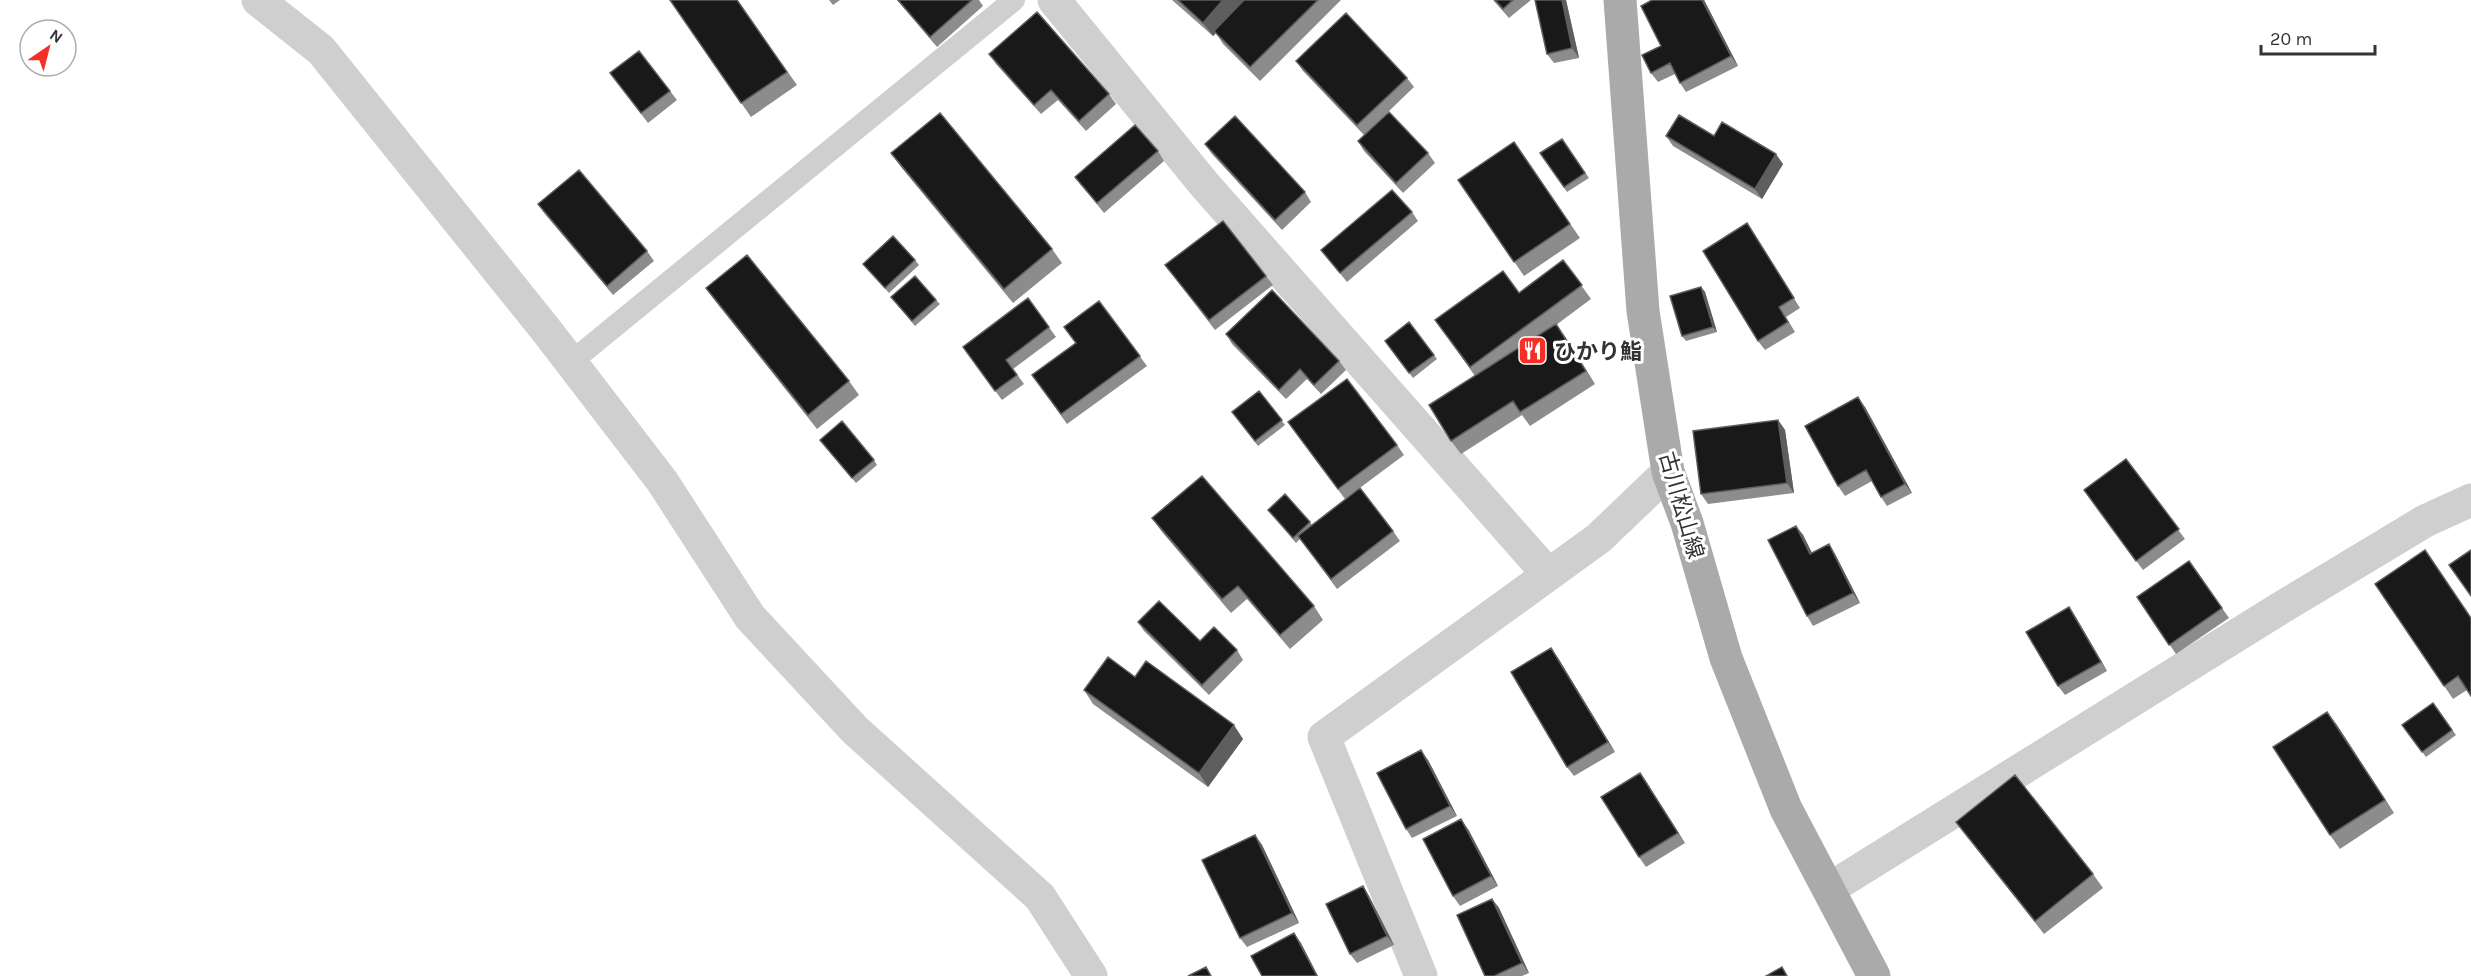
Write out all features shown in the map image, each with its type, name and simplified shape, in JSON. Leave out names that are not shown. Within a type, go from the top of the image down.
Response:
[{"type":"main road","name":"古川松山線","points":[[1620,0],[1643,311],[1668,472],[1687,524],[1726,658],[1786,809],[1874,976]]},
{"type":"street","points":[[258,0],[321,50],[571,362],[662,481],[750,617],[855,730],[1040,897],[1091,976]]},
{"type":"street","points":[[1054,0],[1204,184],[1546,573]]},
{"type":"street","points":[[1421,976],[1324,737],[1546,573],[1599,538],[1668,472]]},
{"type":"street","points":[[1829,889],[2279,609],[2426,521],[2471,500]]},
{"type":"lane","points":[[571,362],[1014,0]]},
{"type":"building","points":[[670,0],[737,0],[787,72],[741,103]]},
{"type":"building","points":[[898,0],[972,0],[930,37]]},
{"type":"building","points":[[1178,0],[1223,0],[1203,23]]},
{"type":"building","points":[[1244,0],[1318,0],[1250,67],[1214,31]]},
{"type":"building","points":[[1495,0],[1513,0],[1503,9]]},
{"type":"building","points":[[1535,0],[1562,0],[1572,48],[1547,54]]},
{"type":"building","points":[[1652,0],[1702,0],[1731,56],[1680,83],[1670,63],[1651,73],[1642,55],[1661,46],[1641,6]]},
{"type":"building","points":[[1037,12],[1109,94],[1079,121],[1051,90],[1034,105],[989,54]]},
{"type":"building","points":[[1346,13],[1407,78],[1357,125],[1296,61]]},
{"type":"building","points":[[639,51],[670,91],[641,113],[610,73]]},
{"type":"building","points":[[1389,112],[1428,153],[1396,183],[1358,141]]},
{"type":"building","points":[[940,113],[1052,249],[1004,289],[891,153]]},
{"type":"building","points":[[1679,115],[1714,136],[1722,122],[1776,154],[1755,189],[1666,136]]},
{"type":"building","points":[[1235,116],[1305,192],[1275,220],[1205,144]]},
{"type":"building","points":[[1135,125],[1158,151],[1097,203],[1075,177]]},
{"type":"building","points":[[1562,139],[1585,173],[1564,187],[1540,153]]},
{"type":"building","points":[[1514,142],[1570,224],[1514,262],[1458,180]]},
{"type":"building","points":[[579,170],[647,251],[607,286],[538,204]]},
{"type":"building","points":[[1392,190],[1412,212],[1340,273],[1321,250]]},
{"type":"building","points":[[1223,221],[1266,276],[1209,320],[1165,265]]},
{"type":"building","points":[[1747,223],[1794,298],[1779,307],[1788,322],[1758,341],[1703,251]]},
{"type":"building","points":[[893,236],[915,260],[885,288],[863,264]]},
{"type":"building","points":[[747,255],[849,381],[808,415],[706,288]]},
{"type":"building","points":[[1563,260],[1582,285],[1470,367],[1435,320],[1503,271],[1519,293]]},
{"type":"building","points":[[915,276],[936,300],[912,321],[891,297]]},
{"type":"building","points":[[1701,287],[1713,327],[1682,336],[1670,296]]},
{"type":"building","points":[[1272,290],[1339,361],[1314,385],[1300,369],[1279,390],[1226,334]]},
{"type":"building","points":[[1028,298],[1049,327],[1006,360],[1017,375],[995,391],[963,347]]},
{"type":"building","points":[[1099,301],[1140,356],[1061,414],[1032,375],[1076,343],[1064,327]]},
{"type":"building","points":[[1409,322],[1434,355],[1409,373],[1385,341]]},
{"type":"building","points":[[1556,324],[1586,371],[1520,412],[1513,401],[1451,441],[1429,405]]},
{"type":"building","points":[[1347,379],[1397,445],[1338,489],[1288,422]]},
{"type":"building","points":[[1259,391],[1282,420],[1255,441],[1232,412]]},
{"type":"building","points":[[1858,397],[1905,484],[1881,497],[1866,470],[1838,486],[1805,426]]},
{"type":"building","points":[[1778,420],[1787,483],[1701,494],[1693,431]]},
{"type":"building","points":[[842,421],[874,460],[852,478],[820,440]]},
{"type":"building","points":[[2126,459],[2179,529],[2136,561],[2084,490]]},
{"type":"building","points":[[1202,476],[1314,606],[1280,635],[1238,586],[1222,599],[1152,518]]},
{"type":"building","points":[[1360,488],[1393,531],[1331,579],[1298,536]]},
{"type":"building","points":[[1285,494],[1310,522],[1293,538],[1268,510]]},
{"type":"building","points":[[1796,526],[1810,554],[1829,544],[1853,593],[1807,616],[1768,540]]},
{"type":"building","points":[[2425,550],[2471,618],[2471,696],[2458,676],[2444,686],[2375,584]]},
{"type":"building","points":[[2471,550],[2471,596],[2449,565]]},
{"type":"building","points":[[2189,561],[2222,608],[2169,645],[2137,597]]},
{"type":"building","points":[[1159,601],[1200,641],[1214,627],[1237,650],[1202,685],[1138,622]]},
{"type":"building","points":[[2069,607],[2101,662],[2058,686],[2026,632]]},
{"type":"building","points":[[1551,648],[1608,742],[1567,767],[1511,672]]},
{"type":"building","points":[[1108,657],[1135,677],[1146,661],[1234,725],[1199,773],[1084,690]]},
{"type":"building","points":[[2433,703],[2452,730],[2422,752],[2402,725]]},
{"type":"building","points":[[2327,712],[2385,800],[2330,835],[2273,747]]},
{"type":"building","points":[[1421,750],[1450,806],[1406,829],[1377,773]]},
{"type":"building","points":[[1640,773],[1678,833],[1639,857],[1601,797]]},
{"type":"building","points":[[2015,775],[2093,874],[2035,921],[1956,822]]},
{"type":"building","points":[[1461,819],[1491,876],[1453,896],[1423,839]]},
{"type":"building","points":[[1255,835],[1292,913],[1240,938],[1202,860]]},
{"type":"building","points":[[1363,886],[1387,936],[1350,954],[1326,904]]},
{"type":"building","points":[[1492,899],[1522,963],[1494,976],[1485,976],[1457,915]]},
{"type":"building","points":[[1294,933],[1317,976],[1262,976],[1251,956]]},
{"type":"building","points":[[1206,967],[1211,976],[1188,976]]},
{"type":"building","points":[[1782,967],[1787,976],[1766,976]]},
{"type":"place","name":"ひかり鮨","points":[[1533,351]]}]
